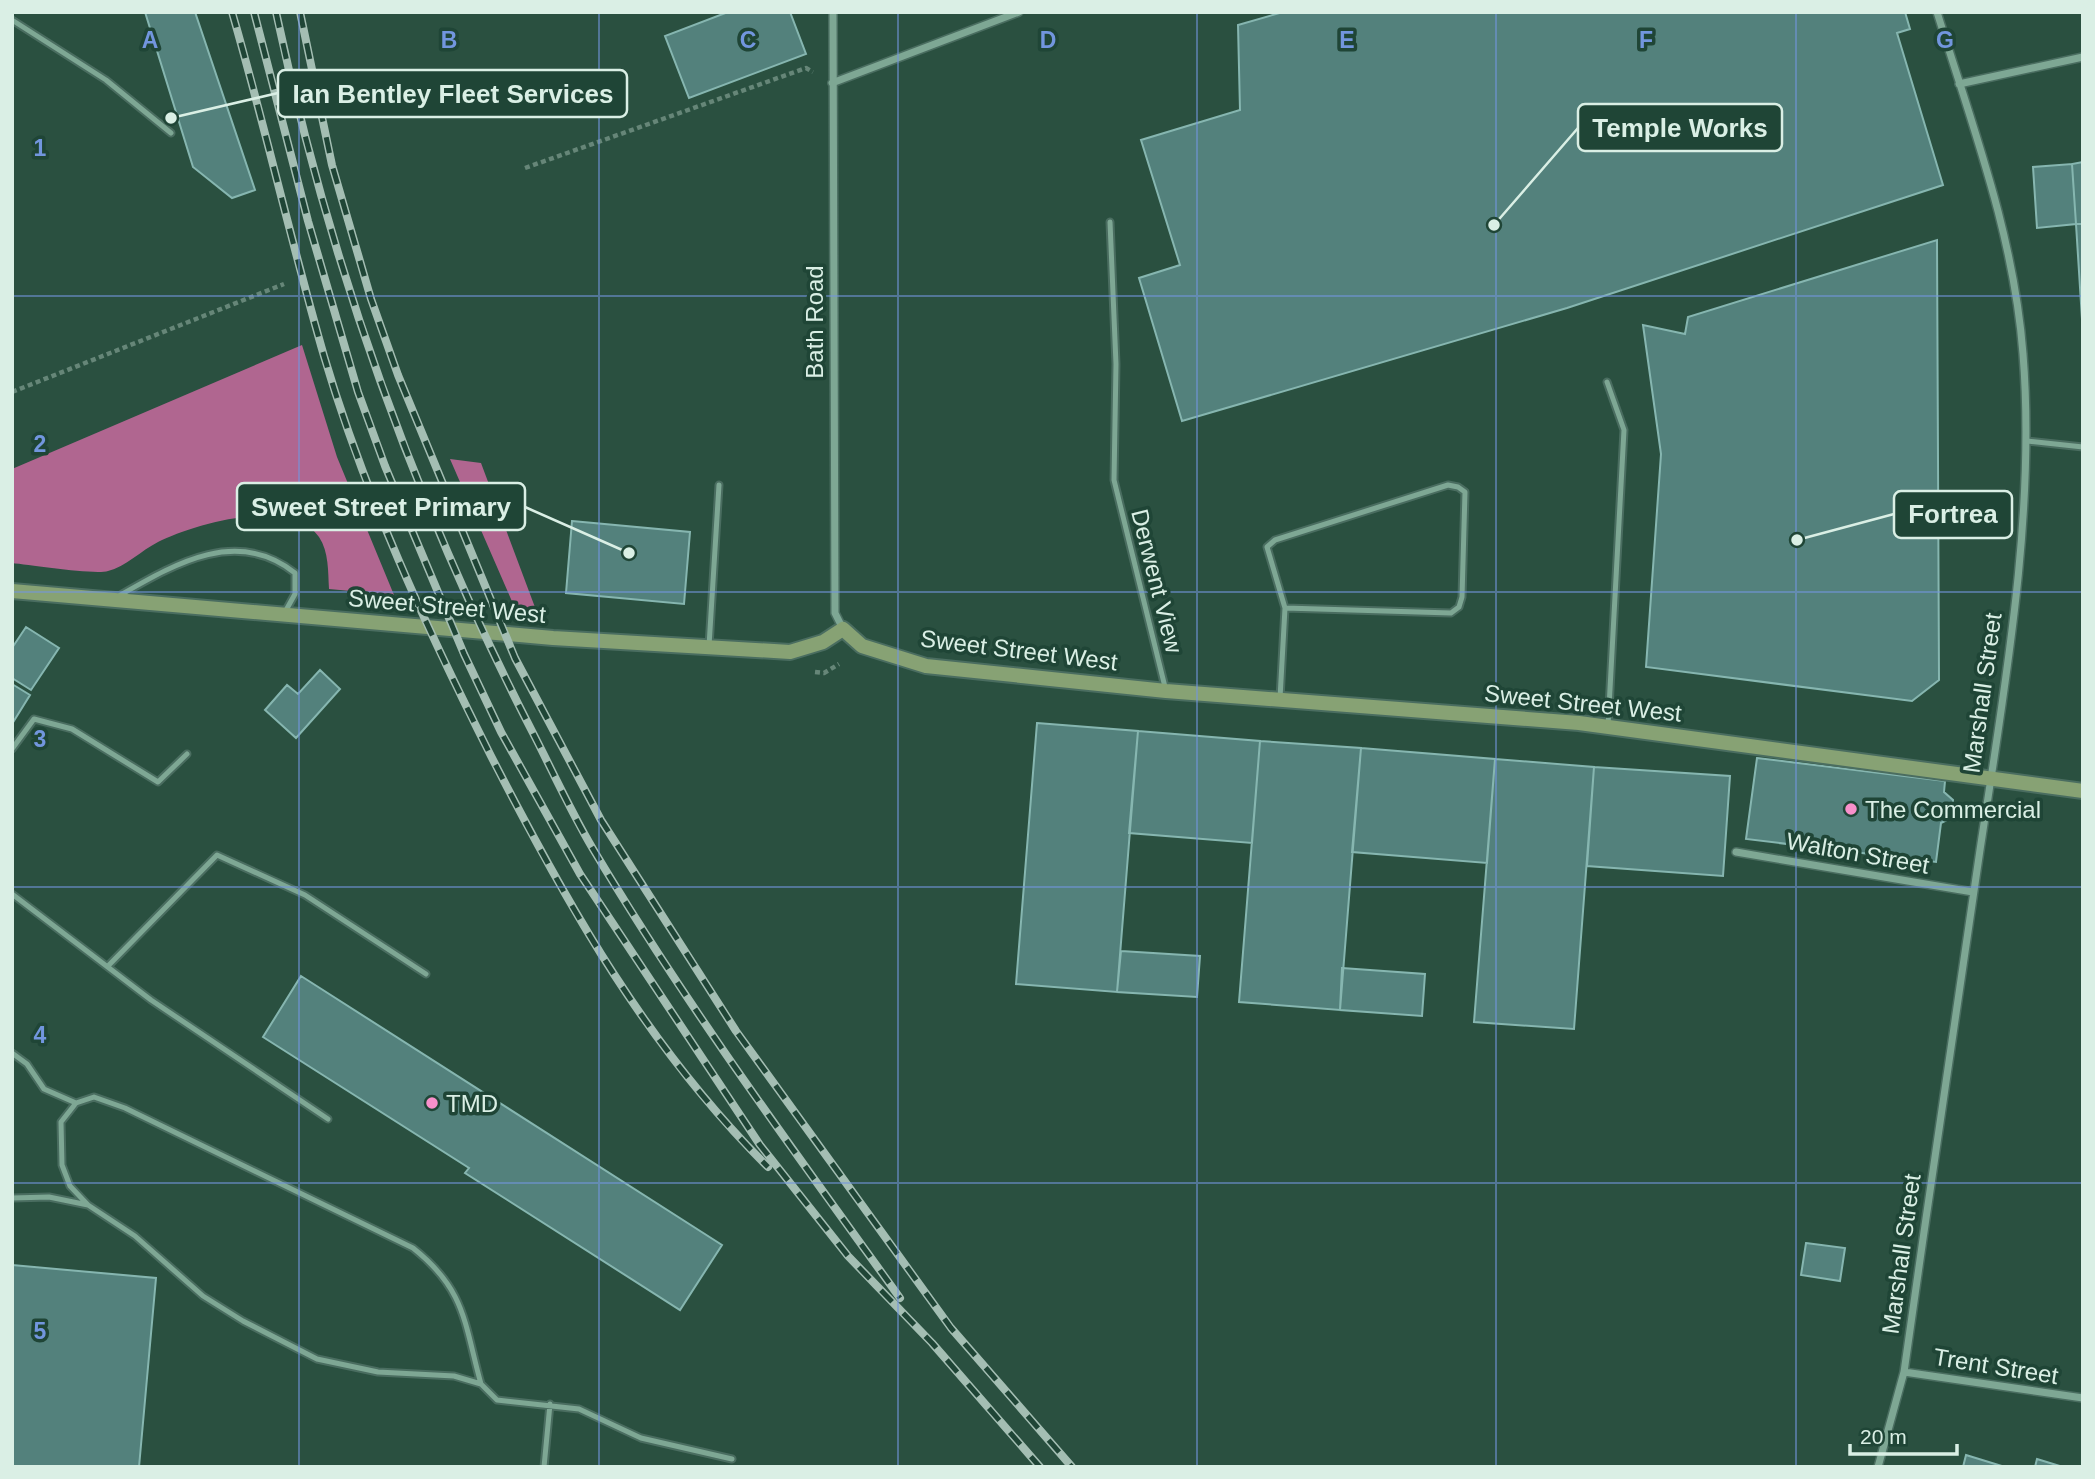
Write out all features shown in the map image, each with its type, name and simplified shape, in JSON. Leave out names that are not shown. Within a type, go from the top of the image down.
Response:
[{"type":"street","name":"Bath Road","points":[[833,12],[835,613],[844,629]]},
{"type":"street","points":[[832,83],[1018,12]]},
{"type":"street","name":"Marshall Street","points":[[1878,1467],[1904,1372],[1991,776],[2014,601],[2027,441],[2024,354],[2015,280],[2001,214],[1937,12]]},
{"type":"street","points":[[1959,84],[2083,57]]},
{"type":"street","name":"Sweet Street West","points":[[12,591],[283,615],[790,652],[823,642],[844,629],[862,646],[926,666],[1166,691],[1608,726],[1991,776],[2083,791]]},
{"type":"street","name":"Walton Street","points":[[1736,852],[1973,892]]},
{"type":"street","name":"Trent Street","points":[[1904,1372],[2083,1398]]},
{"type":"lane","points":[[12,20],[106,80],[171,133]]},
{"type":"lane","name":"Derwent View","points":[[1110,222],[1116,364],[1114,480],[1166,691]]},
{"type":"lane","points":[[1607,382],[1624,430],[1608,726]]},
{"type":"lane","points":[[2027,441],[2083,447]]},
{"type":"lane","points":[[709,648],[719,485]]},
{"type":"lane","points":[[1280,698],[1285,608],[1266,547],[1275,540],[1448,485],[1465,492],[1462,597],[1459,607],[1451,612],[1285,608]]},
{"type":"lane","points":[[111,600],[178,562],[216,552],[248,552],[276,558],[295,573],[295,594],[283,615]]},
{"type":"lane","points":[[12,749],[34,719],[72,729],[158,782],[187,754]]},
{"type":"lane","points":[[108,966],[217,855],[305,895],[426,974]]},
{"type":"lane","points":[[12,894],[151,1000],[328,1119]]},
{"type":"lane","points":[[12,1053],[27,1065],[44,1089],[76,1103]]},
{"type":"lane","points":[[481,1384],[463,1313],[452,1286],[436,1266],[413,1248],[125,1108],[94,1097],[76,1103],[61,1122],[62,1165],[70,1186],[88,1205],[135,1236],[203,1296],[243,1321],[317,1359],[378,1372],[454,1376],[481,1384],[497,1400],[579,1409],[641,1438],[732,1459]]},
{"type":"lane","points":[[12,1198],[49,1197],[88,1205]]},
{"type":"lane","points":[[544,1467],[550,1404]]},
{"type":"path","points":[[526,168],[806,68],[832,83]]},
{"type":"path","points":[[12,391],[284,285]]},
{"type":"shaded area","points":[[302,345],[337,457],[394,595],[329,589],[326,556],[319,537],[305,525],[287,518],[265,516],[217,522],[174,535],[108,571],[77,571],[12,563],[12,469]]},
{"type":"shaded area","points":[[450,459],[481,463],[536,610],[514,606]]},
{"type":"building","points":[[145,12],[195,12],[255,190],[232,198],[193,167]]},
{"type":"building","points":[[728,12],[790,12],[806,54],[689,98],[665,36]]},
{"type":"building","points":[[1283,12],[1905,12],[1910,29],[1897,33],[1943,185],[1567,308],[1182,421],[1139,278],[1180,265],[1141,140],[1240,110],[1238,25]]},
{"type":"building","points":[[2083,162],[2083,224],[2076,224],[2072,164]]},
{"type":"building","points":[[2072,164],[2076,224],[2037,228],[2033,167]]},
{"type":"building","points":[[2076,224],[2083,224],[2083,335]]},
{"type":"building","points":[[1937,240],[1939,680],[1912,701],[1646,667],[1661,454],[1643,325],[1685,334],[1688,317]]},
{"type":"building","points":[[572,521],[690,532],[684,604],[566,593]]},
{"type":"building","points":[[26,627],[59,648],[31,690],[12,678],[12,648]]},
{"type":"building","points":[[320,670],[340,689],[296,738],[265,710],[287,685],[298,694]]},
{"type":"building","points":[[12,684],[30,695],[12,724]]},
{"type":"building","points":[[1037,723],[1138,731],[1117,992],[1016,984]]},
{"type":"building","points":[[1138,731],[1260,741],[1252,843],[1129,833]]},
{"type":"building","points":[[1260,741],[1361,748],[1340,1010],[1239,1002]]},
{"type":"building","points":[[1361,748],[1495,759],[1487,863],[1352,852]]},
{"type":"building","name":"The Commercial","points":[[1757,758],[1945,781],[1944,792],[1953,800],[1951,818],[1941,823],[1936,862],[1746,839]]},
{"type":"building","points":[[1495,759],[1594,767],[1574,1029],[1474,1022]]},
{"type":"building","points":[[1594,767],[1730,776],[1723,876],[1587,866]]},
{"type":"building","points":[[1121,951],[1200,956],[1197,997],[1117,992]]},
{"type":"building","points":[[1342,968],[1425,974],[1422,1016],[1340,1010]]},
{"type":"building","name":"TMD","points":[[301,976],[722,1245],[680,1310],[465,1173],[469,1168],[263,1037]]},
{"type":"building","points":[[1806,1243],[1845,1248],[1840,1281],[1801,1275]]},
{"type":"building","points":[[12,1265],[156,1278],[139,1467],[12,1467]]},
{"type":"building","points":[[1966,1455],[2005,1467],[1963,1467]]},
{"type":"building","points":[[2037,1459],[2063,1467],[2035,1467]]},
{"type":"railway","points":[[232,12],[340,408],[398,560],[443,659],[520,812],[613,973],[684,1073],[768,1167]]},
{"type":"railway","points":[[254,12],[308,221],[358,392],[385,466],[464,654],[501,732],[580,874],[760,1145],[848,1256],[932,1343],[1040,1467]]},
{"type":"railway","points":[[276,12],[322,198],[380,381],[451,560],[491,647],[577,821],[629,907],[742,1077],[900,1298]]},
{"type":"railway","points":[[300,12],[332,165],[371,299],[398,375],[515,658],[601,820],[736,1031],[951,1328],[1072,1467]]},
{"type":"place","name":"Ian Bentley Fleet Services","points":[[171,118]]},
{"type":"place","name":"Temple Works","points":[[1494,225]]},
{"type":"place","name":"Fortrea","points":[[1797,540]]},
{"type":"place","name":"Sweet Street Primary","points":[[629,553]]},
{"type":"place","name":"The Commercial","points":[[1851,809]]},
{"type":"place","name":"TMD","points":[[432,1103]]}]
